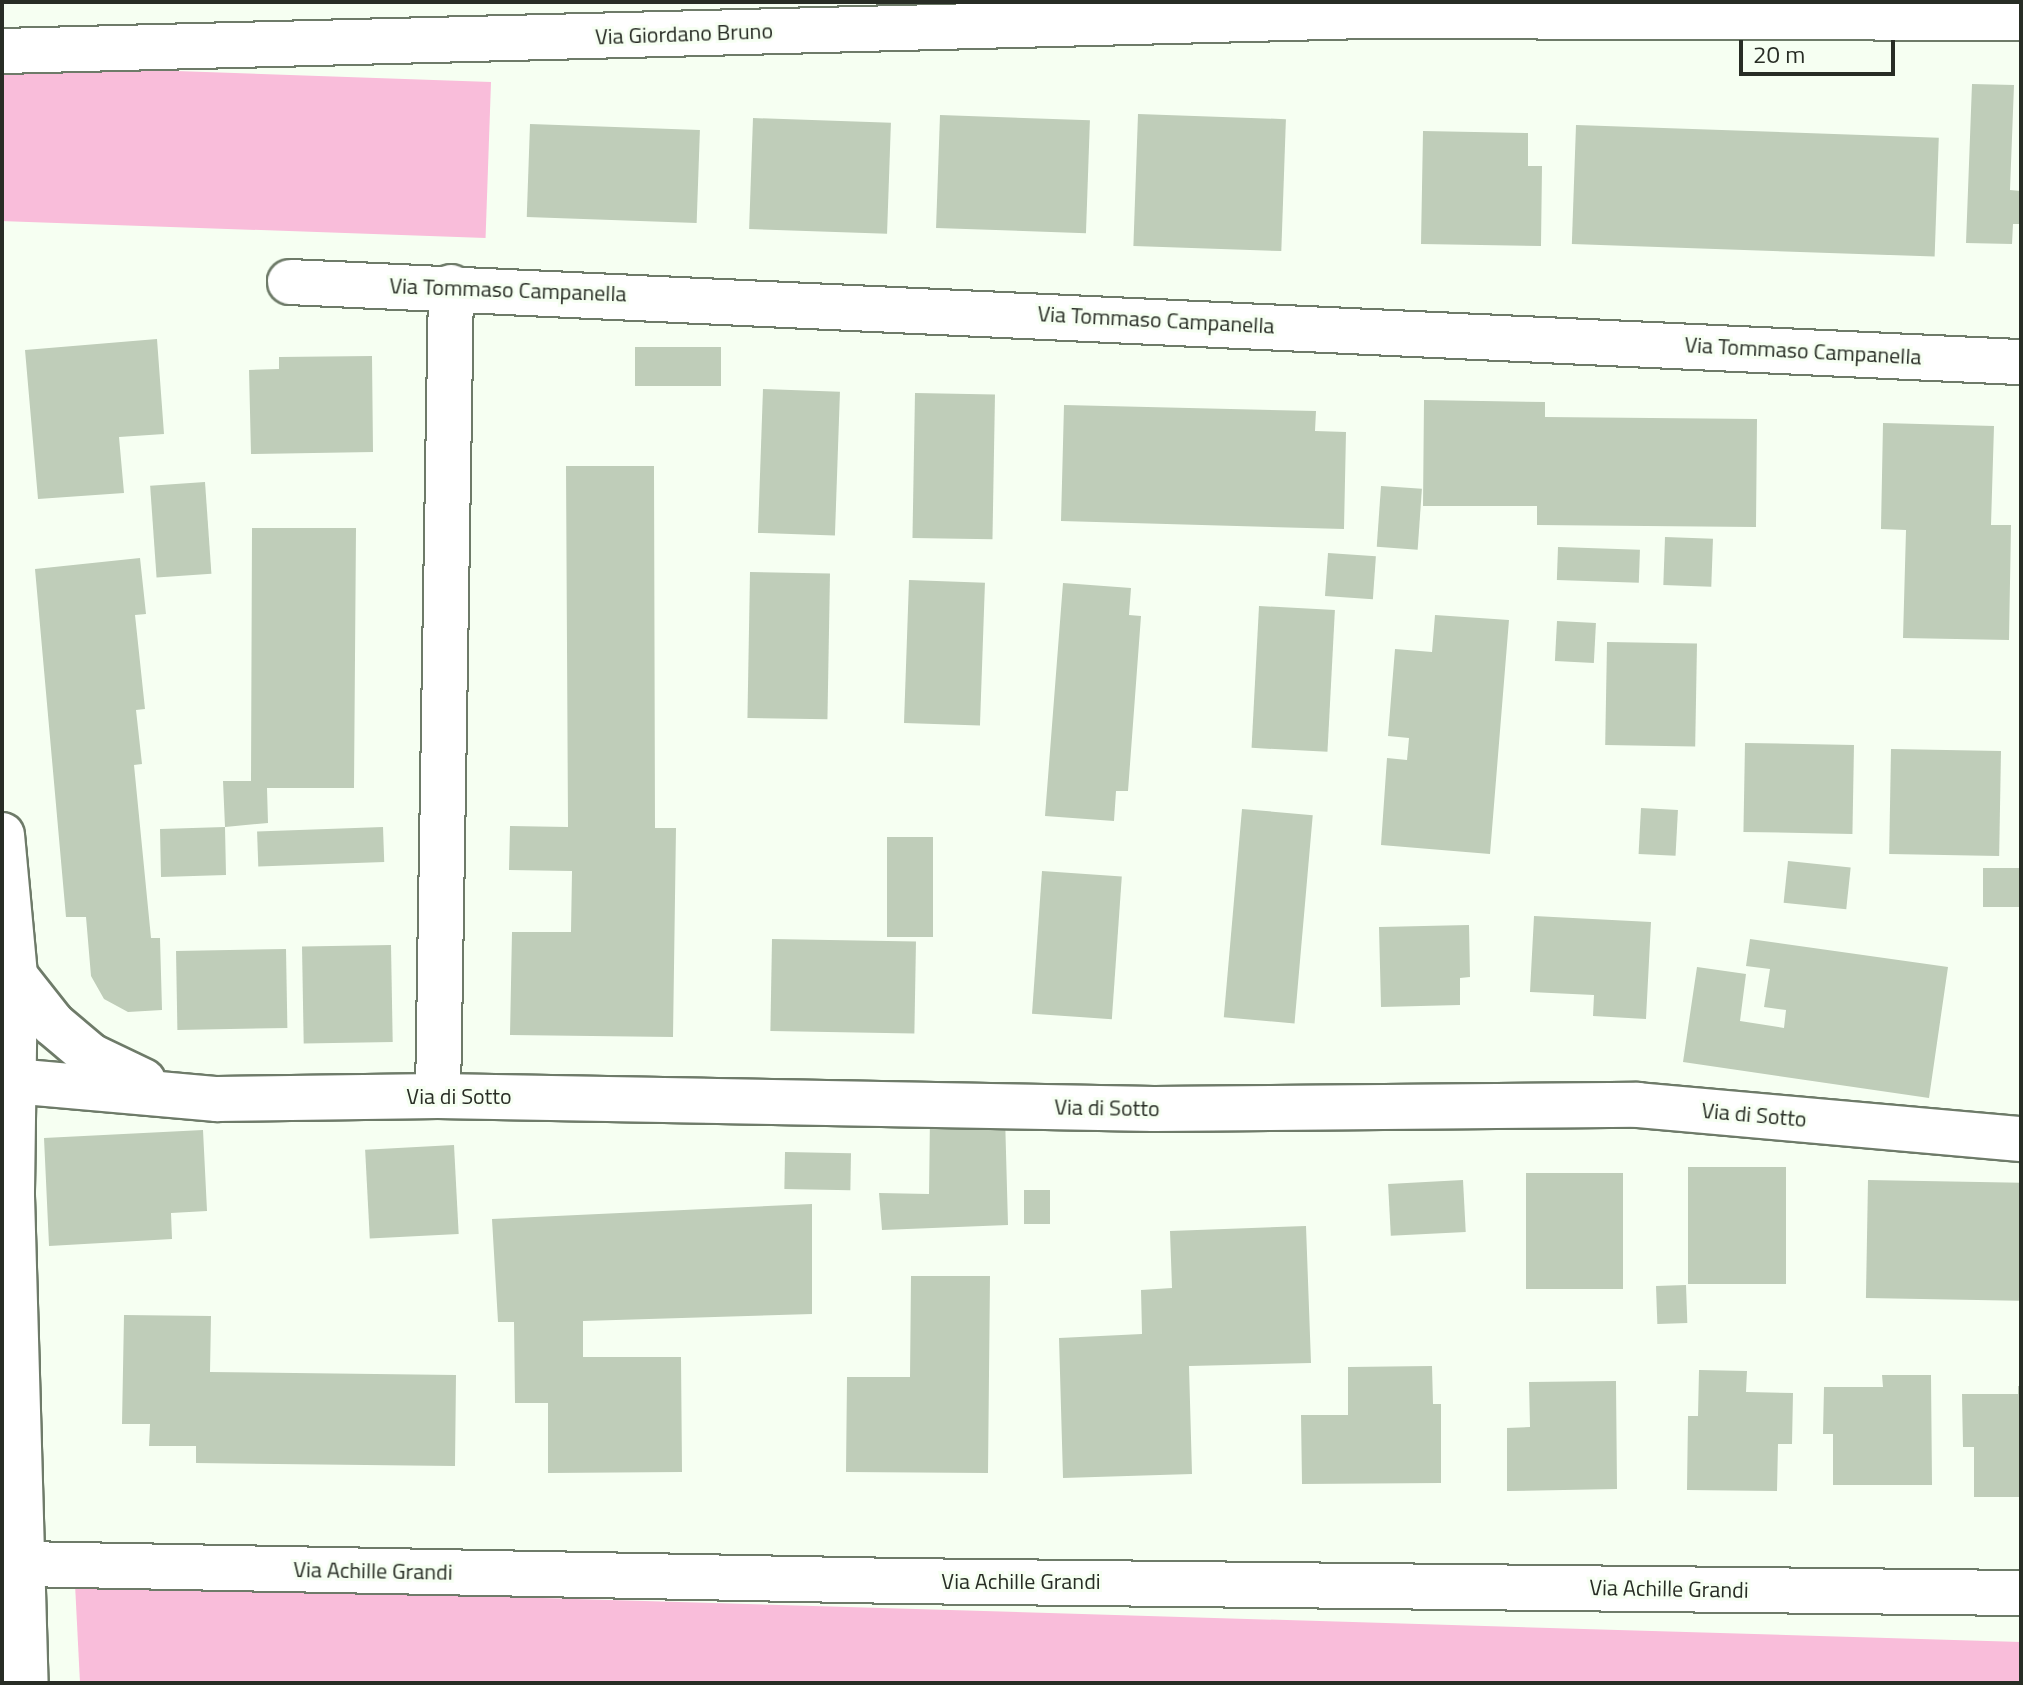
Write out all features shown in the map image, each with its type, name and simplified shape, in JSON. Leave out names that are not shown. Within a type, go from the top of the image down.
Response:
[{"type":"street","name":"Via Giordano Bruno","points":[[2,51],[1365,9],[2021,18]]},
{"type":"street","name":"Via Tommaso Campanella","points":[[290,282],[451,287],[2021,362]]},
{"type":"street","points":[[438,1096],[451,287]]},
{"type":"street","points":[[2,835],[15,976],[6,1080],[26,1683]]},
{"type":"street","name":"Via di Sotto","points":[[15,976],[53,1024],[91,1056],[120,1074],[191,1097]]},
{"type":"street","name":"Via di Sotto","points":[[6,1080],[191,1097],[438,1096],[1154,1109],[1638,1105],[2021,1139]]},
{"type":"street","name":"Via Achille Grandi","points":[[22,1564],[896,1581],[2021,1593]]},
{"type":"shaded area","points":[[2,65],[491,82],[486,238],[2,221]]},
{"type":"shaded area","points":[[75,1584],[2021,1642],[2021,1683],[80,1683]]},
{"type":"building","points":[[1972,84],[2014,85],[2010,190],[2021,191],[2021,224],[2013,224],[2012,244],[1966,243]]},
{"type":"building","points":[[1138,114],[1286,119],[1281,251],[1133,246]]},
{"type":"building","points":[[940,115],[1090,120],[1086,233],[936,228]]},
{"type":"building","points":[[753,118],[891,123],[887,234],[749,229]]},
{"type":"building","points":[[530,124],[700,130],[697,223],[527,217]]},
{"type":"building","points":[[1576,125],[1939,138],[1935,257],[1572,244]]},
{"type":"building","points":[[1423,131],[1528,133],[1528,166],[1542,166],[1541,246],[1421,244]]},
{"type":"building","points":[[157,339],[164,434],[119,437],[124,493],[38,499],[25,350]]},
{"type":"building","points":[[635,347],[721,347],[721,386],[635,386]]},
{"type":"building","points":[[372,356],[373,452],[251,454],[249,370],[279,369],[279,357]]},
{"type":"building","points":[[763,389],[840,392],[835,536],[758,533]]},
{"type":"building","points":[[915,393],[995,394],[992,539],[912,538]]},
{"type":"building","points":[[1424,400],[1545,402],[1545,417],[1757,419],[1756,527],[1537,525],[1537,506],[1423,506]]},
{"type":"building","points":[[1064,405],[1316,411],[1315,431],[1346,432],[1344,529],[1061,521]]},
{"type":"building","points":[[1883,423],[1994,426],[1991,525],[2011,525],[2009,640],[1903,638],[1906,530],[1881,529]]},
{"type":"building","points":[[566,466],[654,466],[655,828],[676,828],[673,1037],[510,1035],[512,932],[571,932],[572,871],[509,870],[510,826],[568,827]]},
{"type":"building","points":[[205,482],[211,574],[157,578],[150,486]]},
{"type":"building","points":[[1381,486],[1422,489],[1418,550],[1377,547]]},
{"type":"building","points":[[252,528],[356,528],[354,788],[267,788],[268,823],[225,827],[223,781],[251,781]]},
{"type":"building","points":[[1665,537],[1713,539],[1711,587],[1663,585]]},
{"type":"building","points":[[1558,547],[1640,550],[1639,583],[1557,580]]},
{"type":"building","points":[[1328,553],[1376,556],[1373,599],[1325,596]]},
{"type":"building","points":[[140,558],[146,614],[135,615],[145,709],[136,710],[142,764],[134,765],[151,938],[160,938],[162,1010],[128,1012],[104,999],[91,976],[86,917],[66,917],[35,569]]},
{"type":"building","points":[[750,572],[830,573],[827,719],[747,718]]},
{"type":"building","points":[[909,580],[985,583],[980,726],[904,723]]},
{"type":"building","points":[[1063,583],[1131,588],[1129,615],[1141,616],[1128,791],[1116,791],[1114,821],[1045,816]]},
{"type":"building","points":[[1259,606],[1335,610],[1327,752],[1252,748]]},
{"type":"building","points":[[1435,615],[1509,620],[1490,854],[1381,845],[1387,758],[1407,760],[1409,738],[1388,736],[1395,649],[1432,652]]},
{"type":"building","points":[[1557,621],[1596,623],[1594,663],[1555,661]]},
{"type":"building","points":[[1607,642],[1697,644],[1695,747],[1605,745]]},
{"type":"building","points":[[1745,743],[1854,745],[1852,834],[1743,832]]},
{"type":"building","points":[[1891,749],[2001,751],[1999,856],[1889,854]]},
{"type":"building","points":[[1641,808],[1678,810],[1676,856],[1639,854]]},
{"type":"building","points":[[1242,809],[1313,815],[1295,1023],[1224,1017]]},
{"type":"building","points":[[225,827],[226,875],[161,877],[160,829]]},
{"type":"building","points":[[383,827],[384,862],[258,866],[257,831]]},
{"type":"building","points":[[887,837],[933,837],[933,937],[887,937]]},
{"type":"building","points":[[1788,861],[1851,868],[1846,909],[1784,903]]},
{"type":"building","points":[[1983,868],[2021,868],[2021,907],[1983,907]]},
{"type":"building","points":[[1042,871],[1122,877],[1112,1019],[1032,1014]]},
{"type":"building","points":[[1534,916],[1651,922],[1646,1019],[1593,1016],[1594,995],[1530,992]]},
{"type":"building","points":[[1469,925],[1470,977],[1460,978],[1460,1005],[1381,1007],[1379,927]]},
{"type":"building","points":[[772,939],[916,942],[914,1033],[770,1031]]},
{"type":"building","points":[[1750,939],[1948,967],[1929,1098],[1683,1062],[1697,967],[1746,974],[1740,1021],[1784,1028],[1786,1010],[1764,1007],[1770,969],[1746,966]]},
{"type":"building","points":[[391,945],[393,1042],[304,1044],[302,947]]},
{"type":"building","points":[[286,949],[287,1028],[177,1030],[176,951]]},
{"type":"building","points":[[930,1115],[1005,1116],[1008,1225],[882,1230],[879,1193],[929,1194]]},
{"type":"building","points":[[203,1130],[207,1211],[171,1213],[172,1239],[49,1246],[44,1138]]},
{"type":"building","points":[[454,1145],[459,1234],[370,1239],[365,1150]]},
{"type":"building","points":[[785,1152],[851,1153],[850,1190],[784,1189]]},
{"type":"building","points":[[1688,1167],[1786,1167],[1786,1284],[1688,1284]]},
{"type":"building","points":[[1526,1173],[1623,1173],[1623,1289],[1526,1289]]},
{"type":"building","points":[[1463,1180],[1466,1232],[1391,1236],[1388,1184]]},
{"type":"building","points":[[1868,1180],[2021,1183],[2019,1301],[1866,1298]]},
{"type":"building","points":[[1024,1190],[1050,1190],[1050,1224],[1024,1224]]},
{"type":"building","points":[[812,1204],[812,1314],[583,1321],[583,1357],[681,1357],[682,1472],[548,1473],[548,1403],[515,1403],[514,1322],[498,1322],[492,1219]]},
{"type":"building","points":[[1306,1226],[1311,1363],[1189,1366],[1192,1474],[1063,1478],[1059,1338],[1142,1334],[1141,1290],[1172,1288],[1170,1231]]},
{"type":"building","points":[[911,1276],[990,1276],[988,1473],[846,1472],[847,1377],[910,1377]]},
{"type":"building","points":[[1686,1285],[1687,1323],[1657,1324],[1656,1286]]},
{"type":"building","points":[[124,1315],[211,1316],[210,1372],[456,1375],[455,1466],[196,1463],[196,1446],[149,1446],[150,1424],[122,1424]]},
{"type":"building","points":[[1432,1366],[1433,1404],[1441,1404],[1441,1483],[1302,1484],[1301,1415],[1348,1415],[1348,1367]]},
{"type":"building","points":[[1699,1370],[1747,1371],[1746,1392],[1793,1393],[1792,1444],[1778,1444],[1777,1491],[1687,1490],[1688,1416],[1698,1416]]},
{"type":"building","points":[[1882,1375],[1931,1375],[1932,1485],[1833,1485],[1833,1434],[1823,1434],[1824,1387],[1883,1387]]},
{"type":"building","points":[[1616,1381],[1617,1489],[1507,1491],[1507,1428],[1530,1427],[1529,1382]]},
{"type":"building","points":[[2018,1386],[2021,1386],[2021,1497],[1974,1497],[1974,1447],[1963,1447],[1962,1394],[2018,1394]]}]
